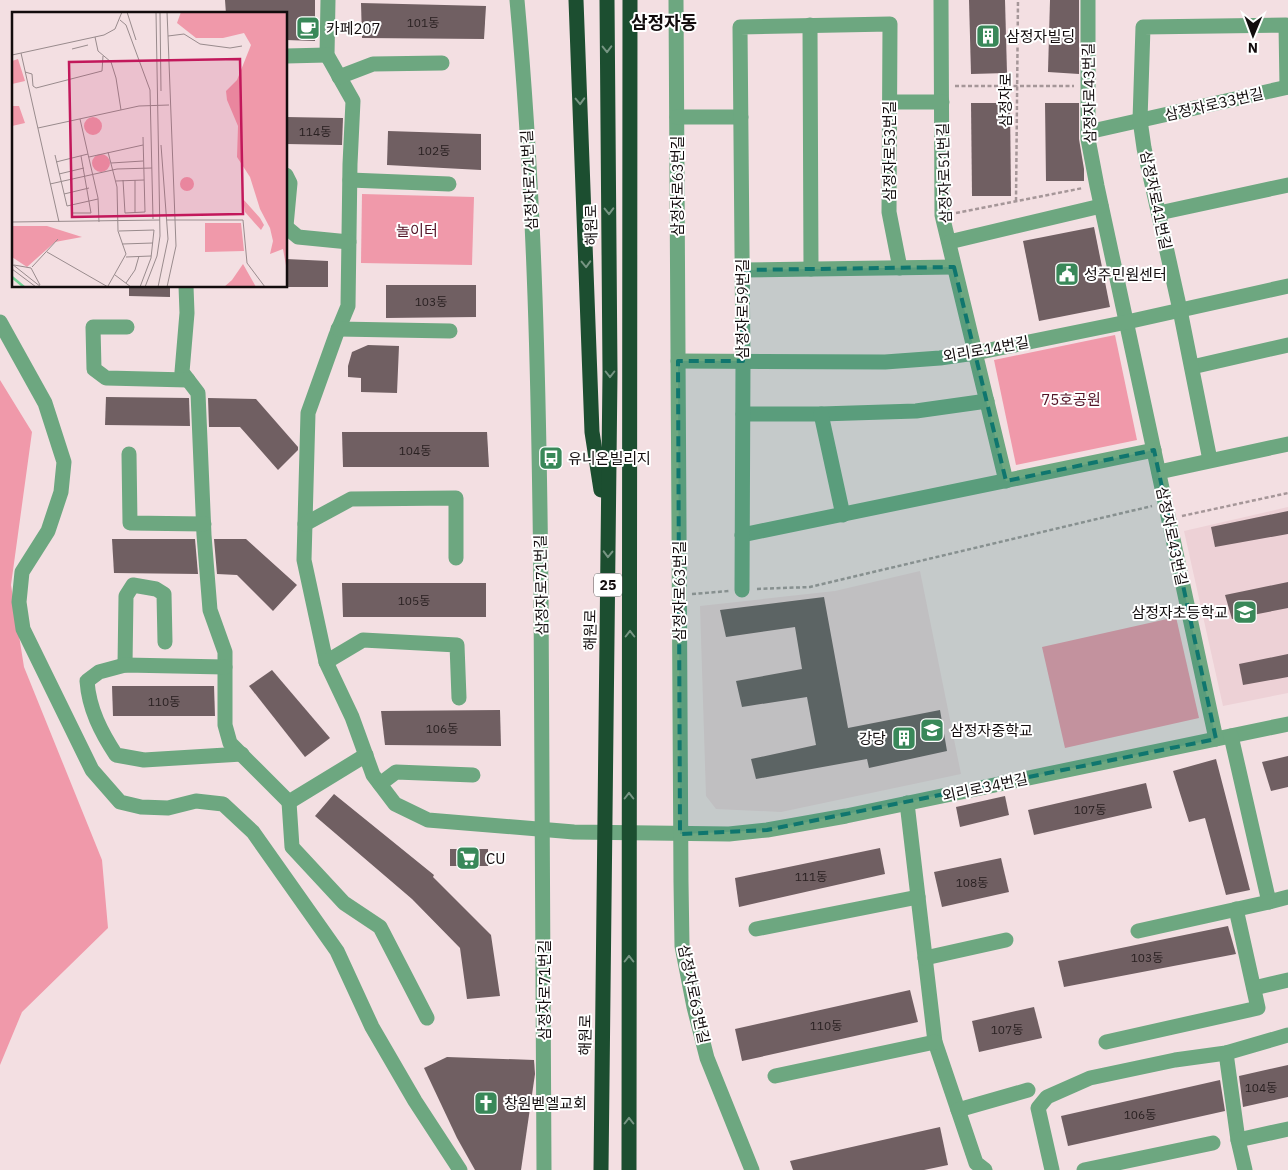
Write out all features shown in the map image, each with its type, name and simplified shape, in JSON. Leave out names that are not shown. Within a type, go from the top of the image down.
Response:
[{"type":"highway","points":[[576,0],[592,432],[608,533]]},
{"type":"highway","name":"해원로","points":[[601,1170],[610,364],[607,0]]},
{"type":"highway","name":"25","points":[[629,1170],[630,0]]},
{"type":"street","points":[[288,56],[327,55],[328,0]]},
{"type":"street","name":"삼정자로71번길","points":[[517,0],[523,72],[538,383],[544,830],[544,1170]]},
{"type":"street","name":"삼정자로63번길","points":[[676,0],[682,946],[694,1008],[707,1058],[752,1170]]},
{"type":"street","name":"삼정자로51번길","points":[[942,0],[942,215],[1006,481]]},
{"type":"street","name":"삼정자로43번길","points":[[1088,0],[1088,132],[1096,186],[1127,322],[1216,740]]},
{"type":"street","name":"삼정자로53번길","points":[[740,27],[890,24],[889,212],[900,268]]},
{"type":"street","points":[[810,25],[811,269]]},
{"type":"street","name":"삼정자로33번길","points":[[1088,132],[1288,87],[1286,25],[1143,27]]},
{"type":"street","name":"삼정자로59번길","points":[[740,27],[743,362],[742,590]]},
{"type":"street","name":"삼정자로41번길","points":[[1143,27],[1140,120],[1144,148],[1180,310],[1210,460]]},
{"type":"street","name":"외리로34번길","points":[[327,55],[353,101],[348,306],[308,413],[304,560],[326,662],[352,717],[373,775],[395,804],[428,820],[574,832],[728,834],[767,830],[907,803],[1288,724]]},
{"type":"street","points":[[339,77],[373,64],[442,63]]},
{"type":"street","points":[[890,102],[942,102]]},
{"type":"street","points":[[677,117],[741,117]]},
{"type":"street","points":[[288,179],[290,183],[288,205]]},
{"type":"street","points":[[350,180],[450,184]]},
{"type":"street","points":[[1158,213],[1288,185]]},
{"type":"street","points":[[948,242],[1101,206]]},
{"type":"street","points":[[288,229],[298,237],[349,242]]},
{"type":"street","points":[[742,270],[954,267]]},
{"type":"street","name":"외리로14번길","points":[[678,361],[885,362],[940,358],[975,353],[1127,322],[1288,286]]},
{"type":"street","points":[[186,288],[187,313],[182,372],[198,393],[210,610],[225,652],[225,725],[230,742],[289,802],[292,847],[344,903],[380,927],[427,1018]]},
{"type":"street","points":[[0,322],[45,403],[64,462],[61,492],[48,531],[22,572],[19,602],[24,629],[92,770],[120,802],[141,807],[168,808],[196,801],[224,804],[253,832],[337,951],[372,1027],[415,1102],[460,1170]]},
{"type":"street","points":[[127,327],[94,327],[94,369],[106,378],[188,380]]},
{"type":"street","points":[[338,329],[450,331]]},
{"type":"street","points":[[1192,367],[1288,345]]},
{"type":"street","points":[[743,414],[916,411],[987,401]]},
{"type":"street","points":[[821,414],[843,515]]},
{"type":"street","points":[[1159,472],[1288,444]]},
{"type":"street","points":[[742,536],[1154,450]]},
{"type":"street","points":[[129,454],[130,523],[204,524]]},
{"type":"street","points":[[305,524],[351,499],[456,498],[456,558]]},
{"type":"street","points":[[125,665],[126,596],[133,586],[156,589],[164,594],[165,642]]},
{"type":"street","points":[[326,662],[363,640],[457,645],[459,698]]},
{"type":"street","points":[[225,667],[125,665],[99,672],[88,681],[89,700],[104,738],[116,755],[144,760],[242,754]]},
{"type":"street","points":[[1231,736],[1269,902]]},
{"type":"street","points":[[289,802],[366,755]]},
{"type":"street","points":[[380,784],[396,772],[473,775]]},
{"type":"street","points":[[907,803],[935,1042],[976,1168]]},
{"type":"street","points":[[756,929],[918,897]]},
{"type":"street","points":[[1138,931],[1288,897]]},
{"type":"street","points":[[1106,1042],[1258,1008],[1236,909]]},
{"type":"street","points":[[925,958],[1006,940]]},
{"type":"street","points":[[1254,988],[1288,980]]},
{"type":"street","points":[[1052,1170],[1038,1108],[1047,1097],[1090,1078],[1175,1060],[1226,1053],[1288,1035]]},
{"type":"street","points":[[775,1076],[935,1042]]},
{"type":"street","points":[[1226,1053],[1238,1140],[1245,1170]]},
{"type":"street","points":[[958,1110],[1028,1090]]},
{"type":"street","points":[[1238,1140],[1288,1129]]},
{"type":"street","points":[[1084,1170],[1213,1143]]},
{"type":"path","name":"삼정자로","points":[[1016,201],[1018,0]]},
{"type":"path","points":[[942,86],[1088,86]]},
{"type":"path","points":[[942,215],[1096,186]]},
{"type":"path","points":[[1168,519],[1288,493]]},
{"type":"path","points":[[810,587],[1165,502]]},
{"type":"highlighted area","points":[[954,267],[1006,481],[1154,450],[1216,739],[767,830],[680,834],[678,361],[743,361],[742,270]]},
{"type":"shaded area","name":"삼정자초등학교","points":[[1288,507],[1288,693],[1223,706],[1184,531]]},
{"type":"shaded area","name":"삼정자중학교","points":[[920,571],[961,774],[781,812],[716,809],[706,796],[700,606],[835,591]]},
{"type":"green space","name":"놀이터","points":[[362,194],[474,197],[472,265],[361,263]]},
{"type":"green space","name":"75호공원","points":[[1115,335],[1137,440],[1016,465],[994,360]]},
{"type":"green space","points":[[0,380],[32,432],[11,585],[24,667],[102,860],[108,928],[22,1012],[0,1065]]},
{"type":"green space","points":[[1176,617],[1199,718],[1065,748],[1042,647]]},
{"type":"building","points":[[225,0],[315,0],[315,41],[288,40],[288,12],[226,12]]},
{"type":"building","name":"삼정자빌딩","points":[[969,0],[1005,0],[1007,73],[971,74]]},
{"type":"building","points":[[1050,0],[1079,0],[1079,74],[1048,72]]},
{"type":"building","points":[[361,3],[486,6],[484,39],[362,38]]},
{"type":"building","points":[[971,103],[1010,103],[1011,196],[972,196]]},
{"type":"building","points":[[1045,103],[1079,103],[1079,139],[1084,181],[1046,181]]},
{"type":"building","points":[[288,117],[343,118],[342,145],[288,144]]},
{"type":"building","points":[[388,131],[481,134],[481,170],[387,165]]},
{"type":"building","name":"성주민원센터","points":[[1094,227],[1110,307],[1039,321],[1023,241]]},
{"type":"building","points":[[288,259],[328,261],[328,287],[288,287]]},
{"type":"building","points":[[386,285],[476,285],[476,317],[386,318]]},
{"type":"building","points":[[129,288],[170,288],[170,297],[129,296]]},
{"type":"building","points":[[368,345],[399,346],[397,393],[361,392],[361,378],[348,377],[348,366],[352,352]]},
{"type":"building","points":[[106,397],[189,398],[190,426],[105,425]]},
{"type":"building","points":[[208,398],[256,399],[298,447],[298,450],[278,470],[240,427],[209,427]]},
{"type":"building","points":[[342,432],[487,432],[489,467],[343,467]]},
{"type":"building","points":[[1288,511],[1288,534],[1215,547],[1211,527]]},
{"type":"building","points":[[112,539],[195,539],[198,574],[114,573]]},
{"type":"building","points":[[214,539],[246,539],[297,585],[273,611],[237,575],[217,574]]},
{"type":"building","name":"삼정자초등학교","points":[[1288,582],[1288,608],[1232,619],[1225,595]]},
{"type":"building","points":[[342,583],[486,583],[486,617],[343,617]]},
{"type":"building","points":[[824,597],[848,728],[940,710],[947,751],[869,768],[867,759],[756,779],[751,759],[816,745],[807,697],[742,707],[736,681],[802,669],[795,627],[726,637],[720,610]]},
{"type":"building","name":"삼정자초등학교","points":[[1288,654],[1288,677],[1243,685],[1239,664]]},
{"type":"building","points":[[272,670],[330,738],[305,757],[249,686]]},
{"type":"building","points":[[112,686],[214,686],[215,716],[113,716]]},
{"type":"building","points":[[500,710],[501,746],[385,745],[381,711]]},
{"type":"building","points":[[1288,756],[1288,787],[1271,791],[1262,762]]},
{"type":"building","points":[[1216,759],[1250,890],[1226,895],[1205,818],[1189,822],[1173,771]]},
{"type":"building","points":[[1146,783],[1152,808],[1034,835],[1028,810]]},
{"type":"building","points":[[334,794],[434,875],[433,877],[491,935],[500,996],[467,999],[460,948],[412,899],[315,816]]},
{"type":"building","points":[[1005,796],[1009,815],[960,827],[956,807]]},
{"type":"building","points":[[880,848],[885,874],[739,907],[735,878]]},
{"type":"building","points":[[450,849],[488,849],[488,866],[450,866]]},
{"type":"building","points":[[1001,858],[1009,892],[942,907],[934,872]]},
{"type":"building","points":[[1228,926],[1236,954],[1064,987],[1058,961]]},
{"type":"building","points":[[910,990],[918,1022],[742,1061],[735,1029]]},
{"type":"building","points":[[1034,1007],[1042,1038],[979,1052],[972,1021]]},
{"type":"building","name":"창원벧엘교회","points":[[447,1057],[534,1060],[535,1074],[521,1170],[475,1170],[457,1138],[424,1068]]},
{"type":"building","points":[[1288,1065],[1288,1097],[1243,1107],[1239,1076]]},
{"type":"building","points":[[1220,1080],[1225,1111],[1068,1146],[1061,1116]]},
{"type":"building","points":[[940,1127],[948,1165],[924,1170],[793,1170],[790,1161]]},
{"type":"place","name":"카페207","points":[[308,28]]},
{"type":"place","name":"삼정자빌딩","points":[[988,36]]},
{"type":"place","name":"성주민원센터","points":[[1067,274]]},
{"type":"place","name":"유니온빌리지","points":[[551,458]]},
{"type":"place","name":"삼정자초등학교","points":[[1245,612]]},
{"type":"place","name":"삼정자중학교","points":[[932,730]]},
{"type":"place","name":"강당","points":[[904,738]]},
{"type":"place","name":"CU","points":[[468,858]]},
{"type":"place","name":"창원벧엘교회","points":[[486,1103]]},
{"type":"district","name":"삼정자동","points":[[664,22]]}]
